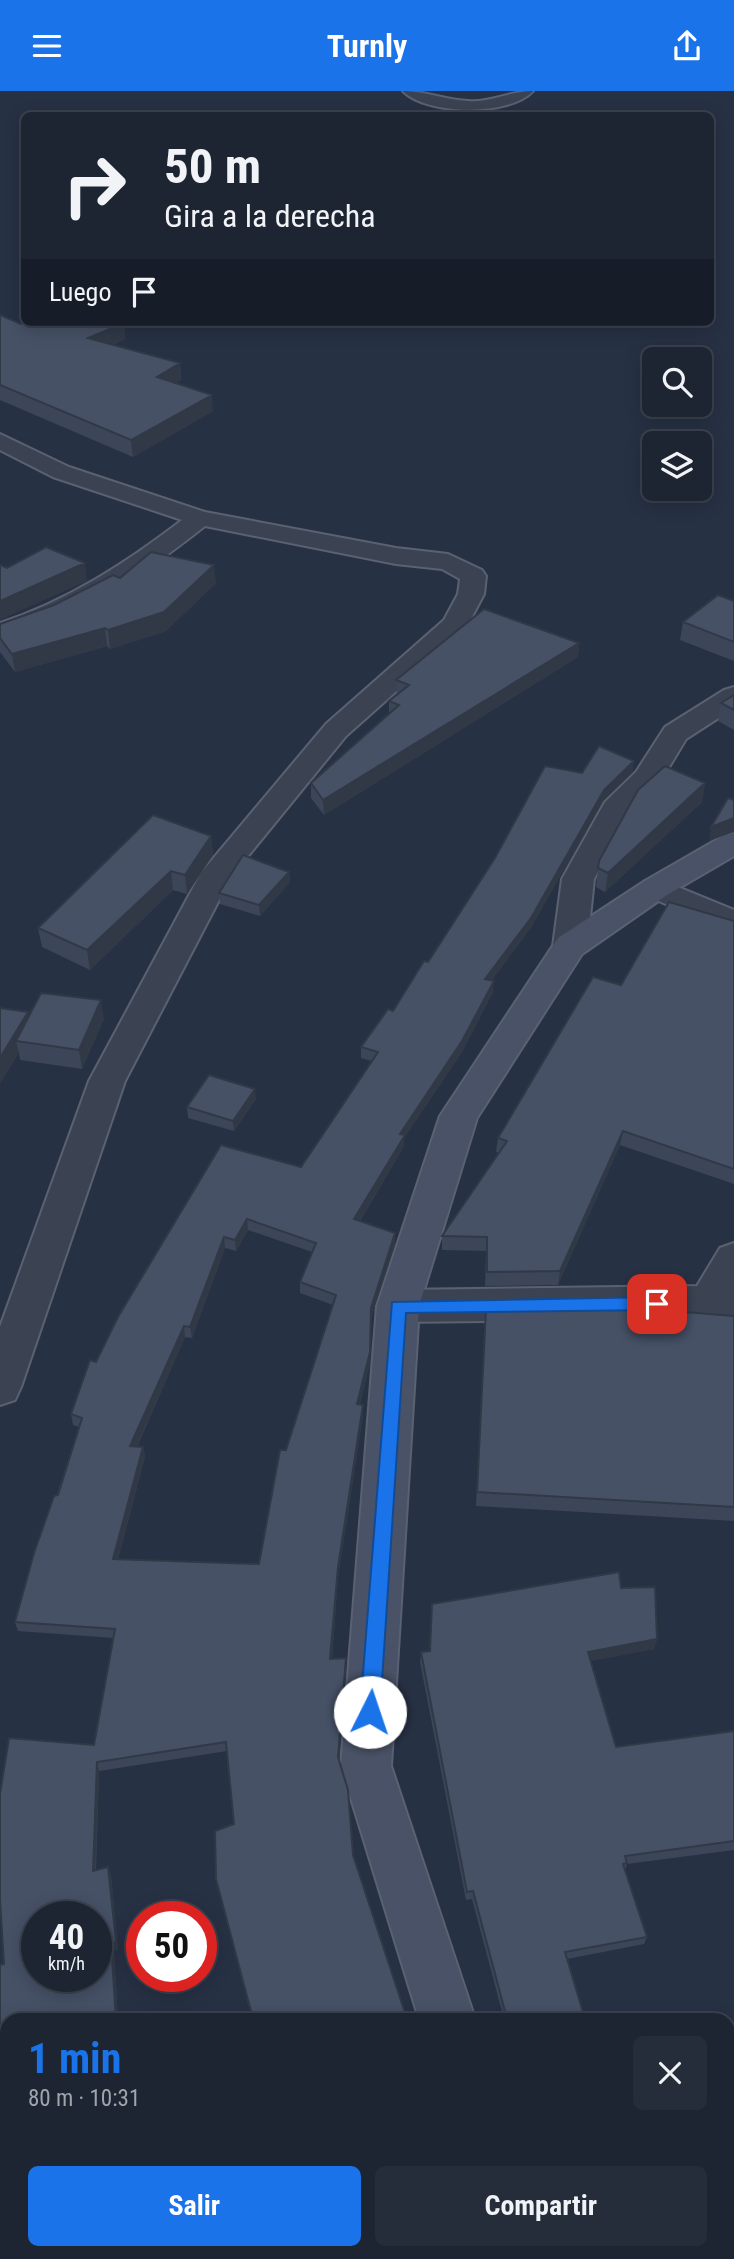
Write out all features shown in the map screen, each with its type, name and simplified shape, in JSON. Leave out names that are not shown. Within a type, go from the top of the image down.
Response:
[{"type":"main road","points":[[445,2013],[366,1766],[398,1306],[459,1116],[570,946],[656,888],[734,843]]},
{"type":"street","points":[[411,91],[474,112],[503,103],[525,91]]},
{"type":"street","points":[[0,441],[61,472],[200,518],[396,556],[448,562],[473,576],[471,594],[454,624],[336,730],[217,873],[107,1081],[0,1387]]},
{"type":"street","points":[[0,632],[24,625],[87,595],[166,545],[200,518]]},
{"type":"street","points":[[570,946],[579,879],[620,802],[648,778],[675,733],[734,696]]},
{"type":"street","points":[[656,888],[734,923]]},
{"type":"street","points":[[398,1306],[721,1303],[734,1259]]},
{"type":"building","points":[[0,315],[21,326],[117,326],[88,338],[180,363],[157,377],[212,395],[131,440],[0,385]]},
{"type":"building","points":[[46,547],[85,563],[0,601],[0,565],[7,568]]},
{"type":"building","points":[[151,552],[214,565],[164,612],[108,630],[105,628],[12,654],[0,638],[0,624],[54,605],[113,575],[120,578]]},
{"type":"building","points":[[718,595],[734,601],[734,642],[683,622]]},
{"type":"building","points":[[484,609],[579,643],[323,800],[311,783],[399,705],[389,701],[409,685],[396,680]]},
{"type":"building","points":[[734,695],[734,710],[721,703]]},
{"type":"building","points":[[599,746],[634,761],[604,790],[531,918],[485,979],[494,981],[462,1041],[400,1134],[405,1135],[354,1219],[395,1233],[371,1308],[370,1352],[357,1404],[363,1405],[338,1567],[330,1659],[346,1658],[338,1757],[348,1790],[353,1855],[405,2013],[251,2013],[216,1879],[215,1831],[234,1824],[226,1742],[97,1762],[93,1871],[108,1867],[112,1901],[21,1901],[21,1992],[112,1992],[112,1958],[116,2013],[0,2013],[0,1965],[4,1964],[0,1900],[0,1794],[9,1738],[94,1745],[115,1629],[15,1622],[34,1553],[54,1496],[58,1495],[82,1418],[71,1414],[90,1360],[96,1362],[118,1317],[221,1145],[301,1167],[378,1052],[361,1047],[388,1009],[393,1011],[424,961],[428,962],[495,858],[545,766],[582,773]],"holes":[[[247,1219],[316,1243],[300,1282],[336,1295],[286,1450],[280,1450],[259,1564],[113,1559],[143,1447],[130,1446],[184,1326],[190,1327],[224,1237],[235,1240]]]},
{"type":"building","points":[[665,766],[705,783],[608,873],[598,868],[599,861],[638,790]]},
{"type":"building","points":[[728,798],[734,800],[734,818],[711,827]]},
{"type":"building","points":[[153,815],[211,836],[185,875],[171,871],[87,950],[38,928]]},
{"type":"building","points":[[243,855],[289,872],[259,905],[219,893]]},
{"type":"building","points":[[669,902],[734,921],[734,1169],[623,1131],[560,1271],[487,1272],[487,1237],[442,1236],[507,1141],[498,1138],[593,977],[621,985]]},
{"type":"building","points":[[41,993],[101,1000],[79,1050],[16,1041]]},
{"type":"building","points":[[0,1008],[28,1012],[0,1058]]},
{"type":"building","points":[[209,1075],[255,1089],[233,1121],[187,1107]]},
{"type":"building","points":[[622,1307],[734,1316],[734,1507],[477,1492],[486,1309]]},
{"type":"building","points":[[619,1572],[621,1588],[655,1587],[657,1639],[588,1652],[616,1747],[734,1731],[734,1841],[625,1856],[627,1863],[623,1864],[647,1937],[565,1952],[583,2013],[505,2013],[473,1891],[467,1892],[421,1652],[430,1651],[432,1604]]},
{"type":"building","points":[[112,1904],[116,1942],[112,1943]]},
{"type":"route","points":[[370,1712],[398,1306],[657,1304]]}]
